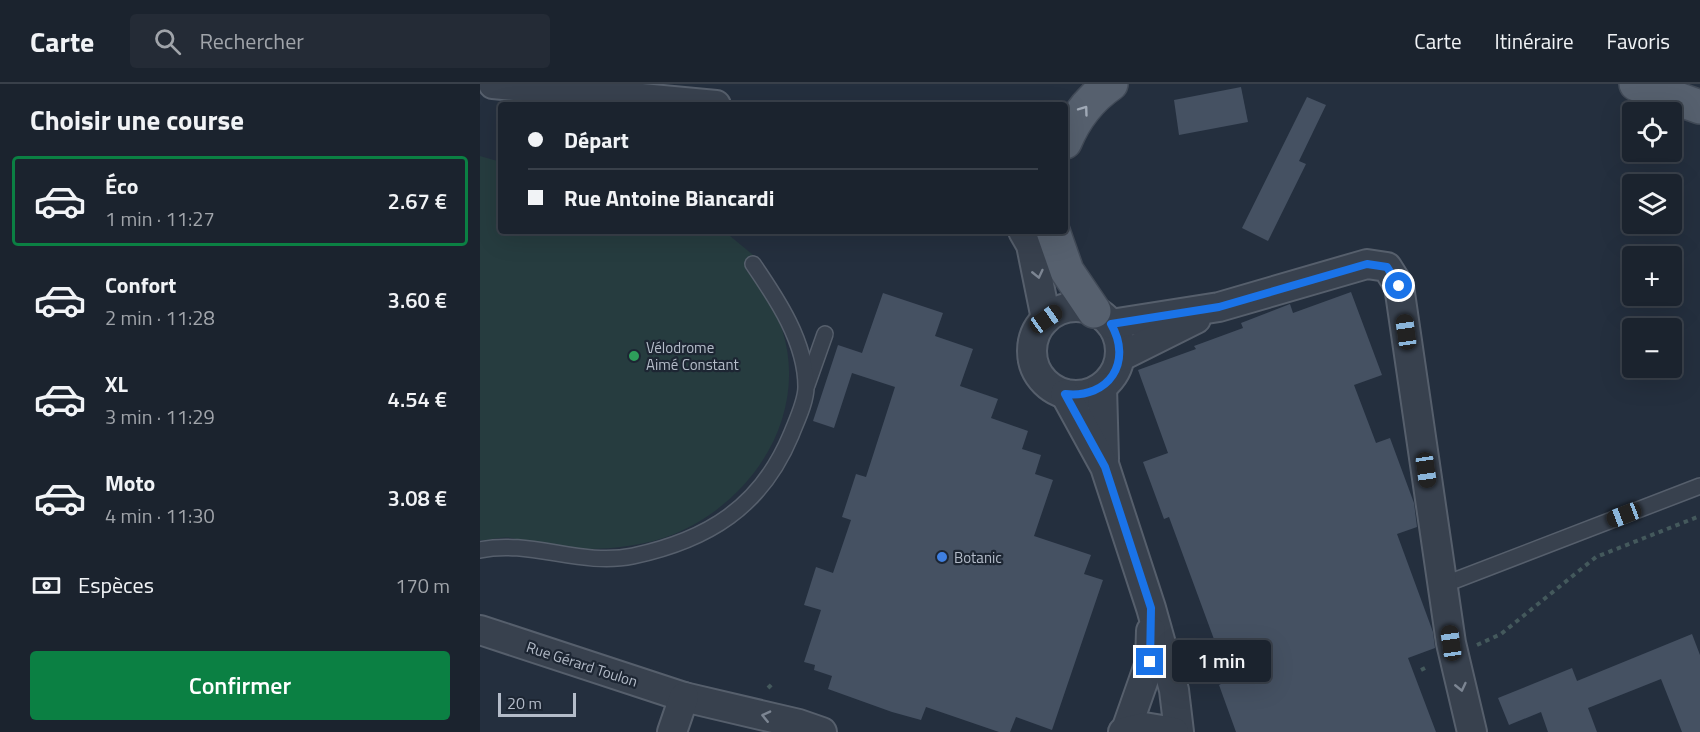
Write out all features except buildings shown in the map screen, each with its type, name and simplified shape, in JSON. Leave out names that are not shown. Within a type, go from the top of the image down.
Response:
[{"type":"main road","points":[[1068,134],[1071,126],[1093,96],[1111,84]]},
{"type":"main road","points":[[1636,84],[1700,106]]},
{"type":"main road","points":[[1054,234],[1066,271],[1102,317]]},
{"type":"street","points":[[493,84],[684,102]]},
{"type":"street","points":[[1025,234],[1031,245],[1046,319]]},
{"type":"street","points":[[1120,357],[1219,307],[1367,264],[1387,267],[1399,286],[1453,649],[1472,732]]},
{"type":"street","points":[[1102,317],[1120,345],[1117,369],[1102,387],[1078,395],[1065,394],[1053,389],[1043,380],[1034,362],[1033,343],[1046,319],[1068,308],[1102,317],[1219,307]]},
{"type":"street","points":[[1102,387],[1105,467]]},
{"type":"street","points":[[1065,394],[1105,467],[1151,608],[1174,690],[1176,732],[1144,727],[1125,731]]},
{"type":"street","points":[[1125,731],[1150,662],[1151,608]]},
{"type":"street","name":"Rue Gérard Toulon","points":[[480,630],[684,697],[799,724],[822,732]]},
{"type":"street","points":[[672,732],[684,697]]},
{"type":"street","name":"Rue Gérard Toulon","points":[[684,697],[744,732]]},
{"type":"lane","points":[[753,264],[786,317],[800,355],[806,389]]},
{"type":"lane","points":[[480,550],[500,546],[595,560],[632,556],[703,533],[736,514],[779,463],[825,334]]},
{"type":"lane","points":[[1443,585],[1700,486]]},
{"type":"path","points":[[1421,670],[1453,649],[1501,634],[1596,557],[1700,516]]},
{"type":"green space","name":"Vélodrome Aimé Constant","points":[[480,156],[498,161],[498,234],[728,234],[758,259],[746,270],[772,306],[786,344],[789,382],[782,420],[766,456],[741,488],[710,515],[672,535],[630,546],[599,549],[569,548],[507,538],[480,540]]},
{"type":"place","name":"Vélodrome Aimé Constant","points":[[634,356]]},
{"type":"place","name":"Botanic","points":[[942,557]]},
{"type":"route","points":[[1150,662],[1151,608],[1105,467],[1065,394],[1090,393],[1102,387],[1117,369],[1120,345],[1111,324],[1219,307],[1367,264],[1387,267],[1399,286]]}]
